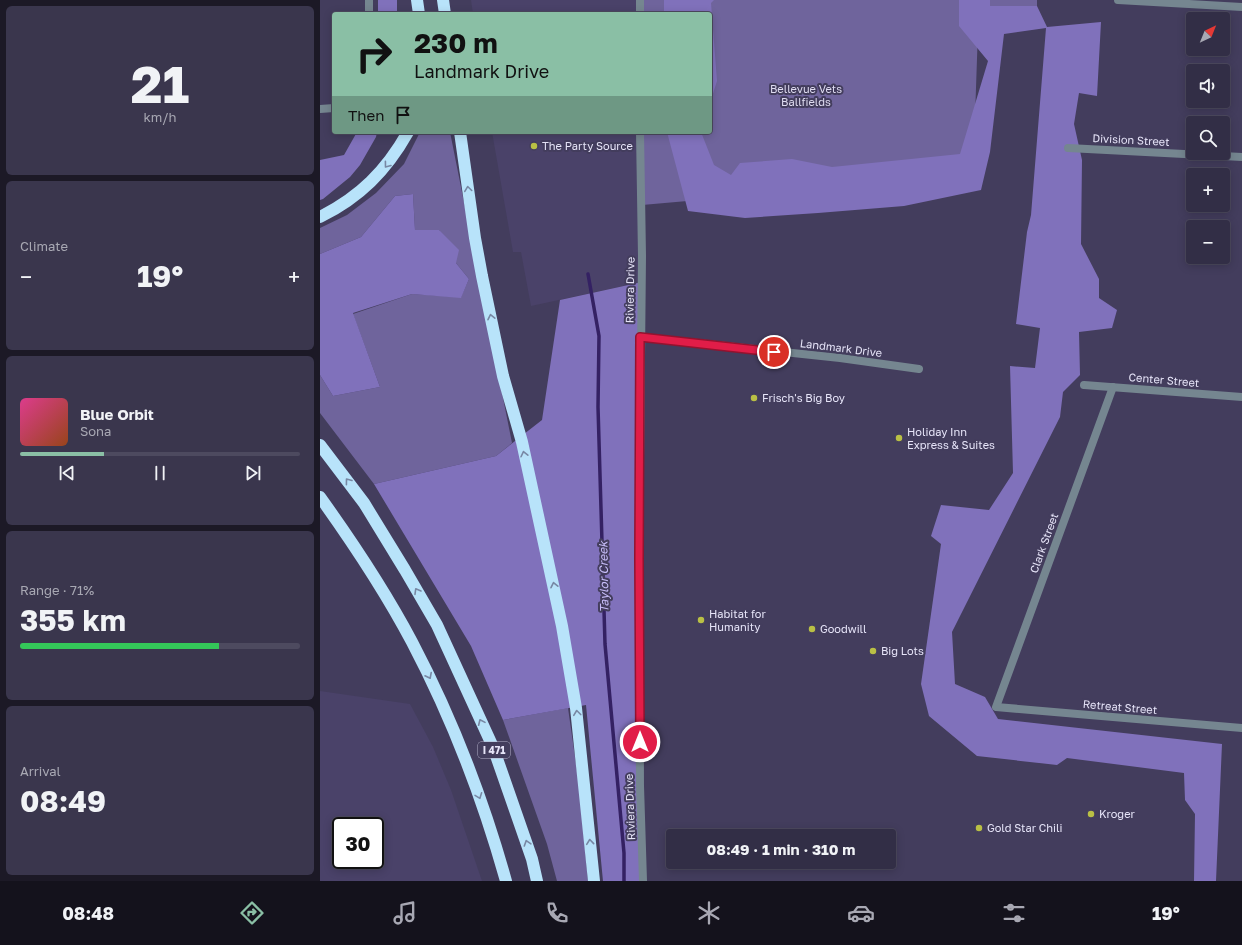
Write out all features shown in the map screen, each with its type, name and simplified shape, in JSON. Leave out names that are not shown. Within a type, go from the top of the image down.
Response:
[{"type":"highway","points":[[417,0],[420,12]]},
{"type":"highway","points":[[443,0],[445,12]]},
{"type":"highway","points":[[320,216],[347,202],[380,173],[399,149],[407,134]]},
{"type":"highway","points":[[460,134],[476,246],[503,376],[522,442],[562,626],[576,708],[594,881]]},
{"type":"highway","name":"I 471","points":[[320,444],[364,503],[405,570],[436,625],[492,747],[532,859],[537,881]]},
{"type":"highway","name":"I 471","points":[[320,497],[359,552],[412,641],[434,686],[490,826],[506,881]]},
{"type":"highway","points":[[320,512],[359,552]]},
{"type":"street","points":[[369,0],[369,12]]},
{"type":"street","points":[[640,0],[640,12]]},
{"type":"street","points":[[1118,0],[1242,7]]},
{"type":"street","points":[[320,109],[332,108]]},
{"type":"street","name":"Riviera Drive","points":[[640,134],[642,233],[639,559],[643,881]]},
{"type":"street","name":"Division Street","points":[[1068,148],[1242,157]]},
{"type":"street","name":"Landmark Drive","points":[[640,337],[840,358],[919,369]]},
{"type":"street","name":"Center Street","points":[[1084,385],[1242,397]]},
{"type":"street","name":"Clark Street","points":[[996,707],[1113,387]]},
{"type":"street","name":"Retreat Street","points":[[996,707],[1242,728]]},
{"type":"shaded area","points":[[378,0],[397,0],[397,12],[378,12]]},
{"type":"shaded area","points":[[471,0],[640,0],[640,12],[473,12]]},
{"type":"shaded area","points":[[664,0],[714,0],[711,3],[712,12],[664,12]]},
{"type":"shaded area","points":[[959,0],[990,0],[990,6],[1037,6],[1047,27],[1101,22],[1097,96],[1079,93],[1074,124],[1082,160],[1081,244],[1099,279],[1099,298],[1117,310],[1112,328],[1079,332],[1080,375],[1063,392],[1060,417],[952,632],[955,684],[985,697],[998,719],[1222,744],[1216,881],[1194,881],[1195,814],[1185,800],[1184,773],[1067,758],[1057,765],[977,756],[929,716],[921,684],[941,544],[931,536],[941,505],[989,510],[1013,473],[1010,366],[1035,368],[1040,328],[1016,324],[1027,232],[1031,215],[1046,28],[1004,34],[990,152],[981,190],[904,206],[818,213],[745,218],[688,211],[668,134],[702,134],[714,165],[731,175],[740,163],[792,159],[832,167],[960,154],[988,61],[959,26]]},
{"type":"shaded area","points":[[712,16],[717,81],[712,97]]},
{"type":"shaded area","points":[[356,134],[377,134],[360,165],[350,177],[320,200],[320,160],[344,155]]},
{"type":"shaded area","points":[[492,134],[640,134],[642,282],[531,306],[521,252],[513,252]]},
{"type":"shaded area","points":[[413,194],[415,230],[439,230],[459,250],[456,263],[469,279],[461,298],[412,294],[353,313],[380,387],[333,396],[320,375],[320,254],[361,237],[395,196]]},
{"type":"shaded area","points":[[642,282],[643,881],[603,881],[586,705],[503,720],[471,646],[374,484],[496,456],[542,420],[560,300]]},
{"type":"shaded area","points":[[320,691],[410,704],[433,747],[451,790],[482,881],[320,881]]},
{"type":"green space","name":"Bellevue Vets Ballfields","points":[[640,0],[979,0],[973,176],[642,205],[640,134],[712,134],[712,12],[640,12]]},
{"type":"green space","points":[[990,0],[1037,0],[1037,6],[990,6]]},
{"type":"green space","points":[[419,134],[450,134],[512,443],[496,456],[374,484],[320,413],[320,375],[333,396],[380,387],[353,314],[412,294],[461,297],[469,279],[456,263],[439,230],[415,230],[413,194],[395,196],[361,237],[320,254],[320,228],[347,215],[376,193],[404,164]]},
{"type":"green space","points":[[568,708],[579,785],[588,881],[557,881],[547,844],[503,720]]},
{"type":"waterway","name":"Taylor Creek","points":[[588,274],[599,336],[598,407],[605,644],[624,853],[624,881]]},
{"type":"place","name":"The Party Source","points":[[534,146]]},
{"type":"place","name":"Frisch's Big Boy","points":[[754,398]]},
{"type":"place","name":"Holiday Inn Express & Suites","points":[[899,438]]},
{"type":"place","name":"Habitat for Humanity","points":[[701,620]]},
{"type":"place","name":"Goodwill","points":[[812,629]]},
{"type":"place","name":"Big Lots","points":[[873,651]]},
{"type":"place","name":"Kroger","points":[[1091,814]]},
{"type":"place","name":"Gold Star Chili","points":[[979,828]]},
{"type":"route","points":[[640,742],[640,337],[774,352]]}]
